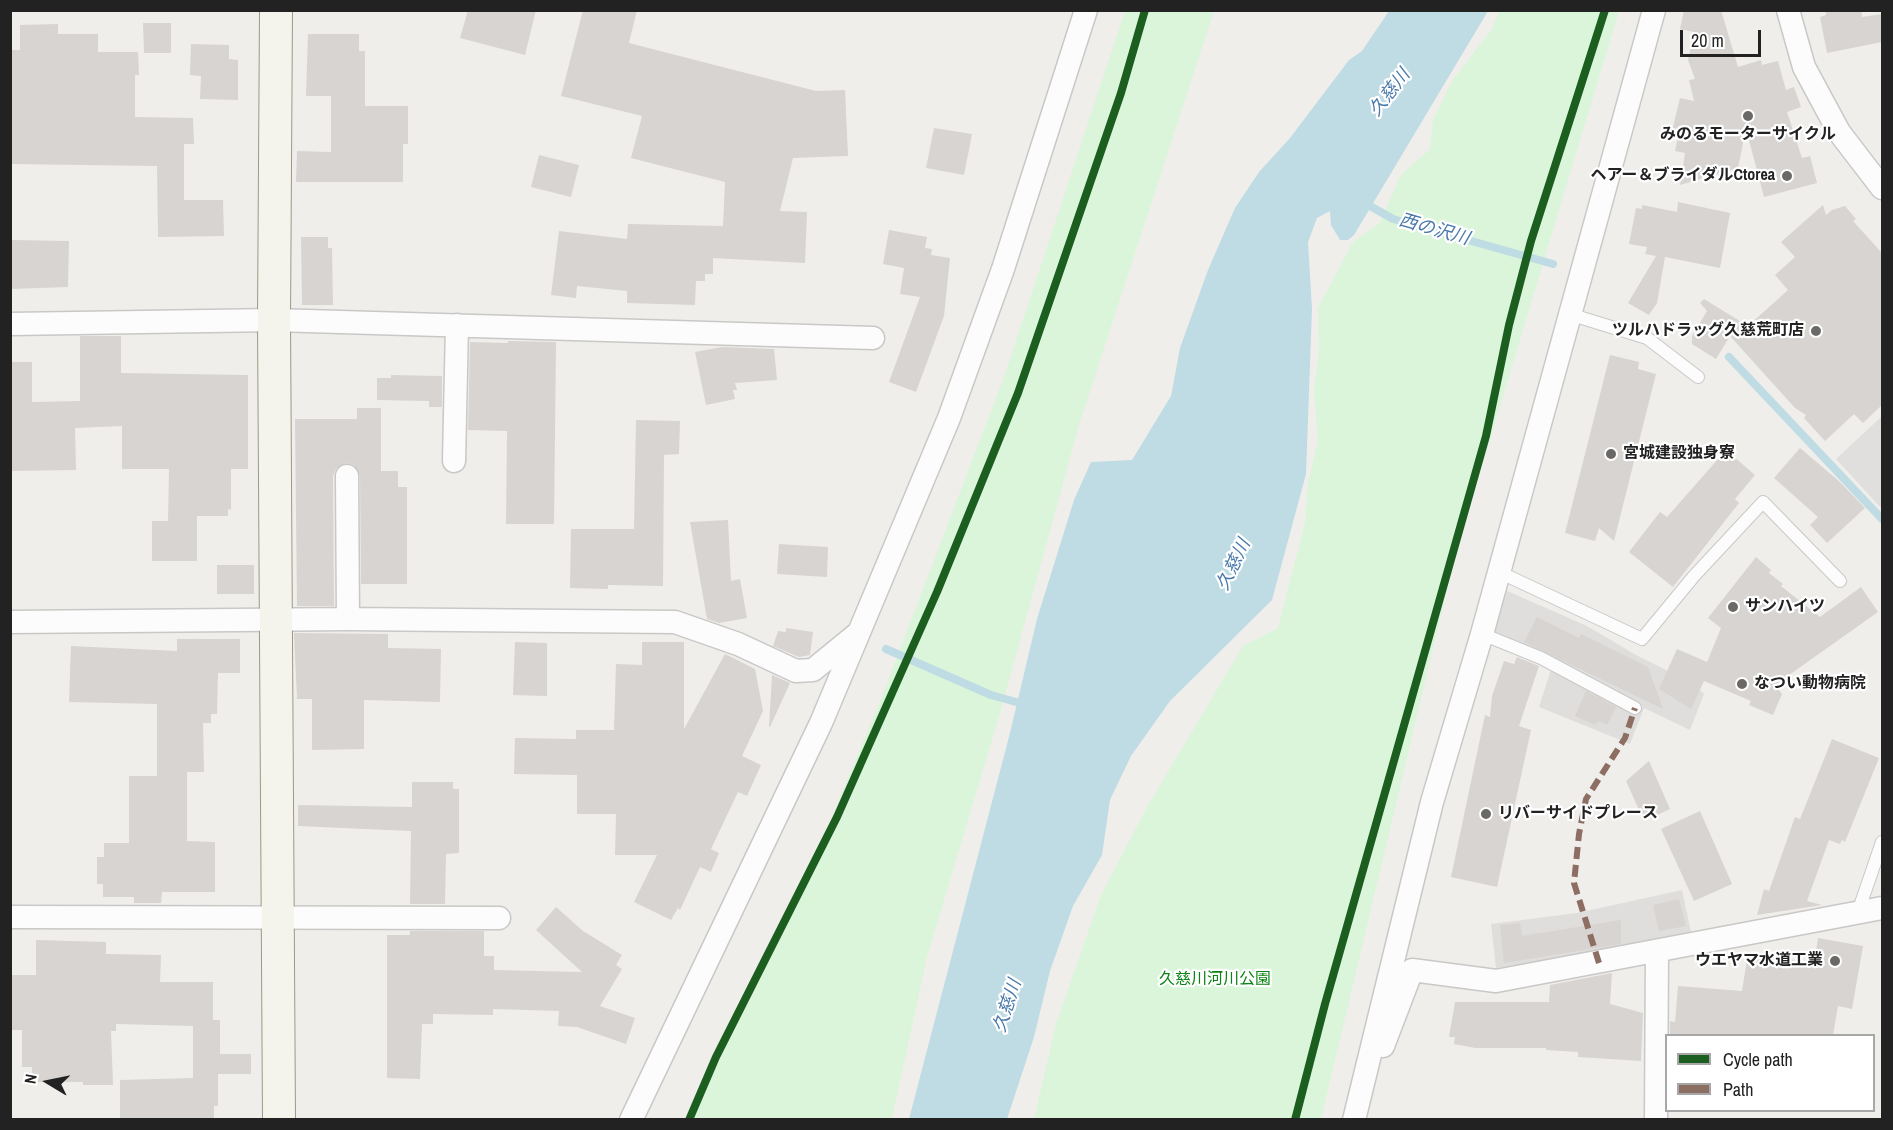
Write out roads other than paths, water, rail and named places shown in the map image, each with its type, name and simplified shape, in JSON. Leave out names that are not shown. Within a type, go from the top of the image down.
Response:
[{"type":"street","points":[[276,10],[274,320],[279,1119]]},
{"type":"street","points":[[632,1119],[787,797],[861,631],[949,418],[1003,269],[1086,10]]},
{"type":"street","points":[[1355,1119],[1432,802],[1482,634],[1654,10]]},
{"type":"street","points":[[1788,10],[1804,67],[1839,132],[1882,188]]},
{"type":"street","points":[[10,324],[274,320],[873,338]]},
{"type":"street","points":[[454,460],[457,325]]},
{"type":"street","points":[[347,476],[348,619]]},
{"type":"street","points":[[10,622],[610,619],[675,622],[738,644],[796,671],[813,669],[861,631]]},
{"type":"street","points":[[1355,1119],[1412,970],[1496,981],[1882,908]]},
{"type":"street","points":[[10,917],[498,918]]},
{"type":"street","points":[[1656,1119],[1657,952]]},
{"type":"lane","points":[[1569,314],[1647,338],[1698,377]]},
{"type":"lane","points":[[1499,572],[1642,639],[1694,576],[1763,502],[1840,581]]},
{"type":"lane","points":[[1482,634],[1541,658],[1635,708]]},
{"type":"lane","points":[[1858,912],[1882,842]]},
{"type":"water","name":"久慈川","points":[[1389,11],[1488,11],[1354,235],[1348,240],[1340,240],[1331,225],[1330,211],[1317,218],[1308,242],[1312,309],[1306,474],[1272,600],[1170,701],[1131,756],[1110,800],[1102,855],[1073,906],[1050,971],[1034,1037],[1007,1119],[909,1119],[1010,733],[1037,619],[1074,500],[1091,462],[1132,460],[1171,396],[1180,348],[1208,270],[1235,208],[1259,172],[1290,138],[1349,60],[1362,51]]},
{"type":"waterway","name":"西の沢川","points":[[1363,202],[1393,219],[1553,264]]},
{"type":"waterway","name":"西の沢川","points":[[1729,357],[1882,519]]},
{"type":"waterway","points":[[886,649],[991,695],[1027,705]]},
{"type":"place","name":"みのるモーターサイクル","points":[[1748,116]]},
{"type":"place","name":"ヘアー＆ブライダルCtorea","points":[[1787,176]]},
{"type":"place","name":"ツルハドラッグ久慈荒町店","points":[[1816,331]]},
{"type":"place","name":"宮城建設独身寮","points":[[1611,454]]},
{"type":"place","name":"サンハイツ","points":[[1733,607]]},
{"type":"place","name":"なつい動物病院","points":[[1742,684]]},
{"type":"place","name":"リバーサイドプレース","points":[[1486,814]]},
{"type":"place","name":"ウエヤマ水道工業","points":[[1835,961]]},
{"type":"park label","name":"久慈川河川公園","points":[[1215,980]]}]
